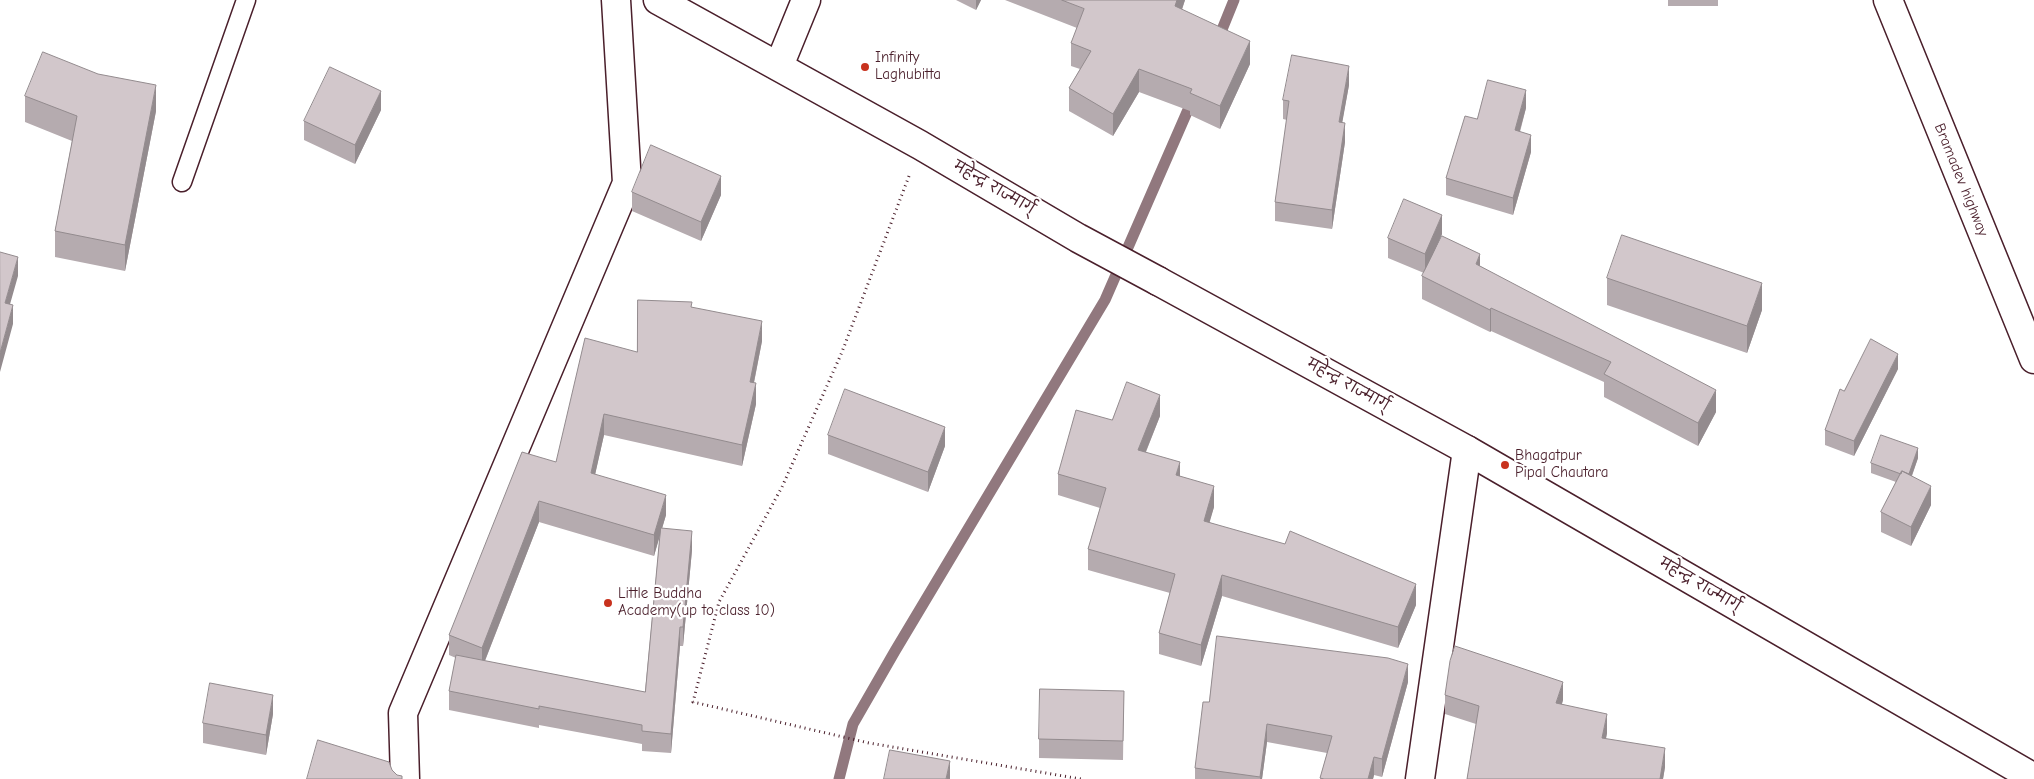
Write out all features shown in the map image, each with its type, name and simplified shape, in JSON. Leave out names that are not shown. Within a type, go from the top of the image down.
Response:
[{"type":"main road","points":[[405,779],[403,713],[627,183],[616,0]]},
{"type":"main road","name":"महेन्द्र राज्मार्ग्","points":[[658,0],[920,145],[1078,238],[1467,450],[2034,778]]},
{"type":"main road","points":[[779,66],[806,0]]},
{"type":"main road","name":"Bramadev highway","points":[[1888,0],[2034,360]]},
{"type":"main road","points":[[1420,779],[1467,450]]},
{"type":"lane","points":[[182,182],[246,0]]},
{"type":"path","points":[[920,145],[842,352],[782,487],[719,602],[693,702],[869,743],[1081,779]]},
{"type":"building","points":[[1062,0],[1177,0],[1175,6],[1250,41],[1220,106],[1190,93],[1192,89],[1139,69],[1113,114],[1069,88],[1091,51],[1071,43],[1084,9]]},
{"type":"building","points":[[43,52],[98,74],[156,85],[125,245],[55,231],[77,116],[25,96]]},
{"type":"building","points":[[1292,55],[1349,66],[1339,122],[1345,123],[1332,210],[1275,202],[1289,101],[1283,100]]},
{"type":"building","points":[[330,67],[381,91],[355,145],[304,121]]},
{"type":"building","points":[[1488,80],[1526,90],[1515,130],[1531,135],[1513,198],[1446,178],[1465,116],[1477,119]]},
{"type":"building","points":[[651,145],[721,176],[701,222],[632,192]]},
{"type":"building","points":[[1404,199],[1442,215],[1425,254],[1388,238]]},
{"type":"building","points":[[1622,235],[1762,283],[1747,326],[1607,278]]},
{"type":"building","points":[[1442,236],[1480,254],[1476,264],[1716,390],[1698,423],[1604,374],[1611,362],[1491,308],[1490,310],[1422,276]]},
{"type":"building","points":[[0,252],[18,257],[5,303],[13,305],[0,353]]},
{"type":"building","points":[[638,300],[692,302],[691,307],[762,321],[750,382],[756,383],[742,445],[604,414],[591,473],[666,495],[654,535],[539,501],[482,648],[449,635],[522,452],[556,462],[585,338],[637,352]]},
{"type":"building","points":[[1871,339],[1898,354],[1854,441],[1825,430],[1840,389],[1844,391]]},
{"type":"building","points":[[1127,382],[1160,395],[1138,450],[1180,462],[1176,475],[1214,486],[1204,521],[1285,544],[1290,531],[1416,584],[1398,627],[1222,575],[1201,645],[1159,633],[1175,574],[1088,549],[1106,488],[1058,474],[1076,410],[1112,420]]},
{"type":"building","points":[[845,389],[945,427],[928,472],[828,435]]},
{"type":"building","points":[[1881,435],[1918,448],[1909,474],[1902,471],[1901,474],[1871,463]]},
{"type":"building","points":[[1902,471],[1931,486],[1911,527],[1881,512]]},
{"type":"building","points":[[661,528],[692,531],[683,627],[680,627],[671,734],[642,731],[642,725],[539,706],[539,709],[449,691],[456,655],[645,692]]},
{"type":"building","points":[[1217,636],[1388,658],[1408,664],[1382,759],[1374,757],[1368,779],[1320,778],[1332,736],[1267,724],[1260,777],[1195,768],[1203,702],[1209,702]]},
{"type":"building","points":[[1455,646],[1563,682],[1556,703],[1607,714],[1602,738],[1665,748],[1660,779],[1467,779],[1479,706],[1445,695],[1450,661]]},
{"type":"building","points":[[210,683],[273,695],[266,735],[203,723]]},
{"type":"building","points":[[1040,689],[1124,691],[1123,741],[1039,739]]},
{"type":"building","points":[[318,740],[389,762],[392,770],[397,775],[402,776],[402,779],[307,779]]},
{"type":"building","points":[[890,750],[950,761],[946,779],[884,779]]},
{"type":"waterway","points":[[1217,42],[1234,0]]},
{"type":"waterway","points":[[839,779],[853,724],[1105,300],[1194,96]]},
{"type":"place","name":"Infinity Laghubitta","points":[[865,67]]},
{"type":"place","name":"Bhagatpur Pipal Chautara","points":[[1505,465]]},
{"type":"place","name":"Little Buddha Academy(up to class 10)","points":[[608,603]]}]
